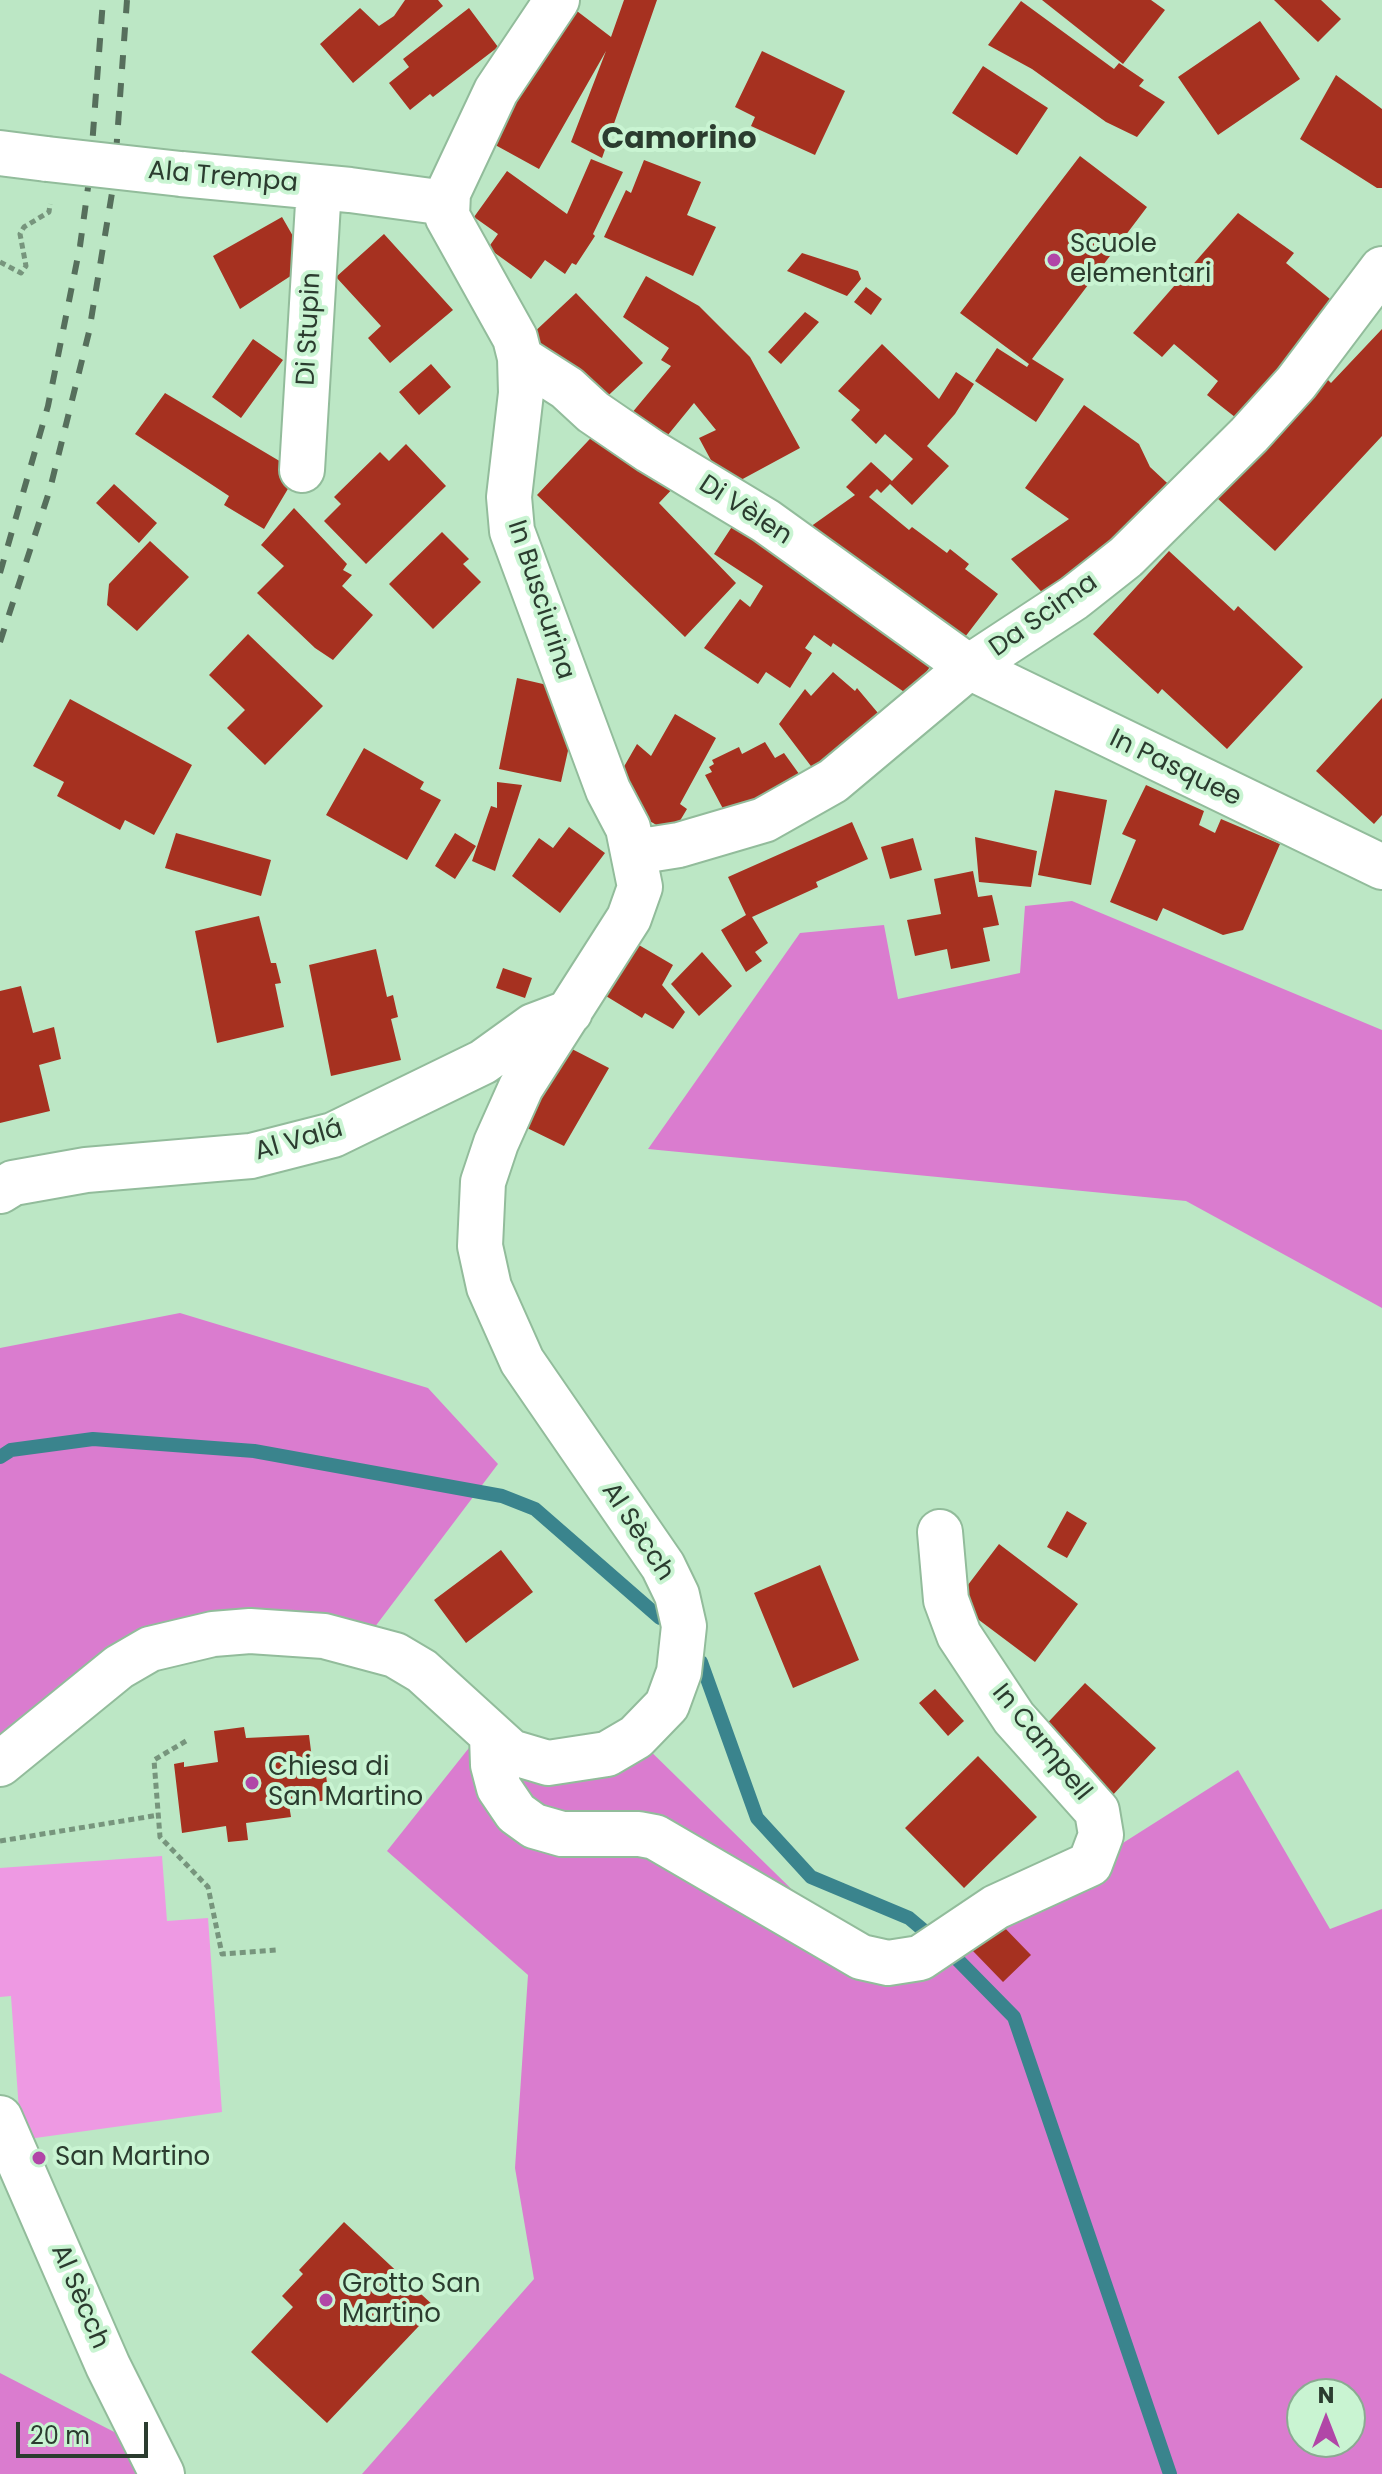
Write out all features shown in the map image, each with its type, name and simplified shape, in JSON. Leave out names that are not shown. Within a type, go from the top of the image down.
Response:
[{"type":"street","points":[[446,203],[496,91],[557,0]]},
{"type":"street","name":"Ala Trempa","points":[[1,159],[49,177],[181,174],[446,203]]},
{"type":"street","name":"Di Stupin","points":[[302,470],[319,187]]},
{"type":"street","name":"In Busciurina","points":[[446,203],[452,230],[504,315],[520,358],[521,393],[509,497],[512,531],[527,580],[635,852]]},
{"type":"street","name":"Da Scima","points":[[635,852],[679,845],[764,820],[833,781],[969,667],[1074,598],[1126,557],[1296,383],[1380,272]]},
{"type":"street","name":"Di Vèlen","points":[[520,358],[567,388],[593,412],[650,451],[766,521],[969,667]]},
{"type":"street","name":"In Pasquee","points":[[969,667],[1235,798],[1374,850]]},
{"type":"street","name":"Al Sècch","points":[[0,1764],[119,1667],[150,1649],[178,1640],[250,1631],[324,1636],[395,1655],[422,1671],[511,1752],[539,1762],[581,1760],[607,1754],[636,1737],[657,1719],[676,1681],[682,1651],[682,1612],[667,1576],[522,1361],[489,1287],[480,1246],[483,1182],[496,1143],[521,1087],[629,918],[640,887],[635,852]]},
{"type":"street","name":"Al Valá","points":[[0,1191],[13,1183],[86,1170],[251,1156],[333,1135],[483,1062],[533,1026],[572,1011]]},
{"type":"street","name":"In Campell","points":[[492,1736],[493,1765],[499,1788],[516,1813],[534,1826],[562,1834],[639,1834],[655,1837],[861,1957],[888,1963],[920,1958],[959,1928],[996,1907],[1090,1864],[1101,1835],[1097,1811],[1014,1718],[959,1635],[946,1600],[940,1532]]},
{"type":"street","name":"Al Sècch","points":[[0,2118],[108,2366],[162,2474]]},
{"type":"path","points":[[0,262],[21,273],[26,266],[20,234],[24,227],[49,212],[49,177]]},
{"type":"path","points":[[186,1741],[154,1760],[160,1837],[208,1887],[222,1954],[277,1950]]},
{"type":"path","points":[[0,1841],[159,1815]]},
{"type":"shaded area","points":[[1072,901],[1382,1030],[1382,1308],[1186,1201],[648,1149],[800,933],[884,925],[898,999],[1020,973],[1025,906]]},
{"type":"shaded area","points":[[180,1313],[428,1388],[498,1464],[362,1644],[213,1634],[0,1764],[0,1348]]},
{"type":"shaded area","points":[[484,1729],[511,1752],[636,1737],[861,1957],[1074,1874],[1238,1770],[1330,1929],[1382,1909],[1382,2474],[362,2474],[534,2279],[515,2168],[528,1975],[387,1851]]},
{"type":"shaded area","points":[[162,1856],[167,1921],[208,1918],[222,2112],[21,2140],[11,1996],[0,1997],[0,1868]]},
{"type":"shaded area","points":[[0,2373],[151,2451],[160,2474],[0,2474]]},
{"type":"building","points":[[405,0],[438,0],[443,6],[353,83],[320,44],[360,8],[379,26],[394,16]]},
{"type":"building","points":[[624,0],[657,0],[602,158],[571,142],[606,51],[539,169],[488,141],[573,8],[611,37]]},
{"type":"building","points":[[1042,0],[1151,0],[1165,10],[1123,64]]},
{"type":"building","points":[[1274,0],[1321,0],[1341,19],[1318,42]]},
{"type":"building","points":[[1021,1],[1114,69],[1119,63],[1144,80],[1139,86],[1165,102],[1137,137],[1106,122],[1032,69],[988,45]]},
{"type":"building","points":[[469,8],[498,47],[433,97],[430,94],[410,110],[389,83],[409,67],[403,59]]},
{"type":"building","points":[[1260,21],[1300,79],[1218,135],[1178,77]]},
{"type":"building","points":[[762,51],[845,91],[815,155],[751,126],[755,117],[735,107]]},
{"type":"building","points":[[983,66],[1048,108],[1017,155],[952,113]]},
{"type":"building","points":[[1336,75],[1382,109],[1382,188],[1377,188],[1300,139]]},
{"type":"building","name":"Scuole elementari","points":[[1080,156],[1147,207],[1032,359],[1064,379],[1036,422],[975,381],[997,348],[1027,367],[1029,364],[960,313]]},
{"type":"building","points":[[591,159],[623,172],[593,234],[595,236],[576,265],[572,263],[565,274],[545,260],[531,279],[488,248],[498,234],[474,217],[507,171],[567,214]]},
{"type":"building","points":[[644,160],[701,182],[687,215],[716,227],[693,276],[604,237],[626,190],[631,193]]},
{"type":"building","points":[[1238,213],[1294,253],[1286,263],[1341,308],[1240,421],[1207,395],[1218,381],[1174,344],[1162,357],[1133,333]]},
{"type":"building","points":[[282,217],[309,264],[240,309],[213,256]]},
{"type":"building","points":[[384,234],[453,310],[390,363],[368,338],[381,326],[336,277]]},
{"type":"building","points":[[802,253],[858,271],[861,279],[847,296],[787,271]]},
{"type":"building","points":[[646,276],[699,306],[750,357],[800,448],[726,488],[699,438],[716,430],[694,403],[663,441],[631,414],[671,366],[661,360],[669,348],[623,317]]},
{"type":"building","points":[[866,287],[882,299],[871,315],[854,302]]},
{"type":"building","points":[[576,293],[643,363],[597,406],[530,336]]},
{"type":"building","points":[[805,312],[819,322],[781,364],[768,352]]},
{"type":"building","points":[[1382,329],[1382,436],[1275,551],[1216,497],[1327,379],[1331,383]]},
{"type":"building","points":[[253,339],[283,360],[241,418],[212,397]]},
{"type":"building","points":[[882,344],[939,399],[956,372],[974,384],[955,414],[927,446],[949,466],[912,505],[890,484],[881,493],[877,489],[869,497],[909,530],[912,527],[947,553],[950,549],[969,564],[965,569],[998,594],[955,650],[810,527],[855,495],[846,487],[871,462],[892,481],[913,459],[885,434],[876,444],[851,420],[860,410],[838,391]]},
{"type":"building","points":[[431,364],[451,387],[419,415],[399,392]]},
{"type":"building","points":[[165,393],[298,472],[264,529],[224,505],[229,496],[135,434]]},
{"type":"building","points":[[1084,405],[1139,444],[1150,467],[1180,495],[1051,602],[1011,559],[1069,519],[1025,488]]},
{"type":"building","points":[[604,424],[677,484],[659,503],[736,583],[685,637],[537,495]]},
{"type":"building","points":[[406,444],[446,486],[366,564],[324,521],[341,504],[334,497],[380,452],[389,461]]},
{"type":"building","points":[[114,484],[157,523],[139,543],[96,503]]},
{"type":"building","points":[[294,508],[347,564],[343,570],[352,575],[342,586],[373,615],[333,660],[315,648],[257,593],[284,566],[261,545]]},
{"type":"building","points":[[737,519],[938,655],[910,696],[833,643],[831,647],[814,635],[805,648],[812,653],[790,688],[766,672],[758,684],[704,648],[740,599],[750,607],[763,586],[714,554]]},
{"type":"building","points":[[442,532],[469,559],[463,564],[481,582],[433,629],[389,584]]},
{"type":"building","points":[[150,541],[189,577],[137,631],[107,605],[109,584]]},
{"type":"building","points":[[1169,551],[1234,611],[1238,606],[1303,667],[1227,749],[1162,689],[1158,694],[1093,634]]},
{"type":"building","points":[[248,634],[323,706],[265,765],[227,728],[245,710],[209,675]]},
{"type":"building","points":[[833,672],[855,691],[857,688],[883,719],[820,778],[779,724],[805,689],[811,696]]},
{"type":"building","points":[[517,678],[556,687],[574,724],[561,782],[499,769]]},
{"type":"building","points":[[1382,698],[1382,815],[1374,824],[1316,771]]},
{"type":"building","points":[[70,699],[192,765],[154,835],[125,820],[120,830],[57,796],[64,782],[33,766]]},
{"type":"building","points":[[675,714],[716,738],[680,804],[687,809],[672,834],[622,805],[618,777],[637,744],[651,756]]},
{"type":"building","points":[[765,742],[775,758],[784,753],[807,785],[729,820],[705,775],[712,772],[709,767],[714,764],[712,760],[739,747],[742,754]]},
{"type":"building","points":[[364,748],[424,782],[420,789],[441,800],[407,860],[326,815]]},
{"type":"building","points":[[497,782],[522,785],[495,871],[472,861],[491,806],[497,808]]},
{"type":"building","points":[[1146,785],[1204,811],[1199,825],[1215,833],[1221,819],[1280,844],[1243,930],[1223,935],[1163,908],[1157,921],[1110,902],[1136,840],[1122,834]]},
{"type":"building","points":[[1055,790],[1107,800],[1091,885],[1038,875]]},
{"type":"building","points":[[852,822],[868,859],[816,882],[818,887],[752,917],[768,943],[755,952],[762,961],[746,972],[721,930],[746,915],[728,877]]},
{"type":"building","points":[[569,827],[605,853],[560,913],[512,876],[539,838],[553,848]]},
{"type":"building","points":[[176,833],[271,860],[261,896],[165,868]]},
{"type":"building","points":[[455,833],[476,846],[455,879],[435,866]]},
{"type":"building","points":[[975,837],[1037,851],[1031,887],[979,882]]},
{"type":"building","points":[[913,838],[922,870],[890,879],[881,847]]},
{"type":"building","points":[[973,871],[978,897],[992,895],[999,925],[983,928],[990,961],[951,969],[947,949],[915,956],[907,920],[941,914],[934,879]]},
{"type":"building","points":[[259,916],[271,963],[276,963],[281,983],[275,984],[284,1027],[217,1043],[195,931]]},
{"type":"building","points":[[632,941],[673,965],[662,985],[685,1012],[673,1029],[645,1013],[642,1018],[601,993]]},
{"type":"building","points":[[376,949],[387,997],[393,995],[398,1017],[391,1019],[401,1060],[331,1076],[309,965]]},
{"type":"building","points":[[702,952],[732,986],[699,1016],[671,984]]},
{"type":"building","points":[[503,968],[532,978],[525,998],[496,988]]},
{"type":"building","points":[[21,986],[33,1033],[54,1027],[61,1059],[39,1065],[50,1111],[0,1123],[0,991]]},
{"type":"building","points":[[570,1048],[609,1068],[564,1146],[525,1127]]},
{"type":"building","points":[[1067,1511],[1087,1523],[1067,1558],[1047,1547]]},
{"type":"building","points":[[999,1544],[1078,1604],[1035,1662],[955,1602]]},
{"type":"building","points":[[501,1550],[533,1592],[466,1643],[434,1600]]},
{"type":"building","points":[[820,1565],[859,1660],[793,1688],[754,1593]]},
{"type":"building","points":[[1085,1683],[1156,1748],[1111,1797],[1039,1732]]},
{"type":"building","points":[[935,1689],[964,1721],[948,1736],[919,1703]]},
{"type":"building","name":"Chiesa di San Martino","points":[[244,1727],[246,1738],[309,1735],[312,1759],[324,1758],[329,1800],[289,1805],[291,1817],[246,1823],[248,1840],[228,1842],[226,1826],[182,1833],[174,1764],[184,1762],[184,1767],[218,1762],[214,1731]]},
{"type":"building","points":[[978,1756],[1037,1817],[964,1888],[905,1828]]},
{"type":"building","points":[[1000,1923],[1031,1955],[1003,1982],[972,1950]]},
{"type":"building","points":[[344,2222],[436,2308],[327,2423],[251,2352],[293,2307],[282,2296],[303,2274],[299,2270]]},
{"type":"waterway","points":[[0,1457],[11,1450],[93,1439],[254,1451],[502,1496],[535,1509],[660,1618]]},
{"type":"waterway","points":[[701,1662],[757,1818],[811,1877],[909,1918],[954,1956],[1014,2017],[1170,2474]]},
{"type":"railway","points":[[0,573],[48,406],[80,246],[90,173],[103,0]]},
{"type":"railway","points":[[0,642],[50,489],[89,332],[114,181],[127,0]]},
{"type":"place","name":"Scuole elementari","points":[[1054,260]]},
{"type":"place","name":"Chiesa di San Martino","points":[[252,1783]]},
{"type":"place","name":"San Martino","points":[[39,2158]]},
{"type":"place","name":"Grotto San Martino","points":[[326,2300]]},
{"type":"district","name":"Camorino","points":[[679,140]]}]
